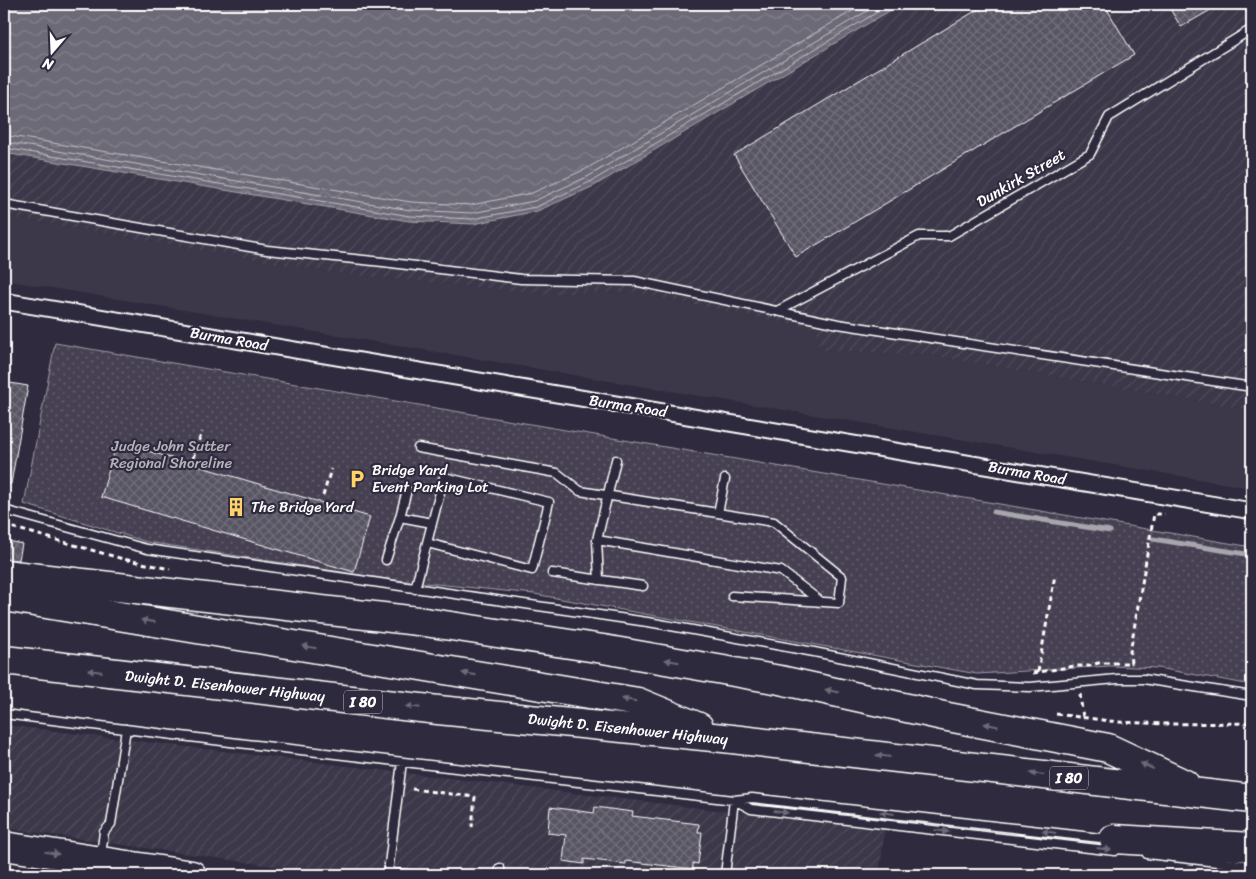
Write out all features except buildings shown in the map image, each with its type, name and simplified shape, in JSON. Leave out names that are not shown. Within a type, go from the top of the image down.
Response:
[{"type":"highway","points":[[4,574],[418,621],[603,649],[780,680],[948,717],[1108,748],[1207,794]]},
{"type":"highway","points":[[4,597],[638,702],[723,738]]},
{"type":"highway","name":"Dwight D. Eisenhower Highway","points":[[4,660],[438,710],[723,738],[1252,798]]},
{"type":"highway","points":[[1119,845],[1252,848]]},
{"type":"highway","points":[[4,846],[192,875]]},
{"type":"street","name":"Burma Road","points":[[4,301],[1252,511]]},
{"type":"lane","name":"Dunkirk Street","points":[[777,311],[919,236],[949,236],[1090,154],[1109,117],[1252,29]]},
{"type":"lane","points":[[4,204],[266,250],[384,262],[521,280],[634,281],[838,324],[1252,388]]},
{"type":"lane","points":[[418,448],[557,473],[580,491],[774,522],[842,577],[839,603],[732,596]]},
{"type":"lane","points":[[599,580],[597,540],[616,460]]},
{"type":"lane","points":[[416,589],[427,543],[444,477],[549,502],[532,570],[427,543]]},
{"type":"lane","points":[[718,513],[725,479]]},
{"type":"lane","points":[[386,560],[407,490]]},
{"type":"lane","points":[[4,510],[147,549],[654,623],[814,652],[976,685],[1030,687],[1110,680],[1143,680],[1252,696]]},
{"type":"lane","points":[[400,518],[432,524]]},
{"type":"lane","points":[[597,540],[781,571],[820,601]]},
{"type":"lane","points":[[552,573],[643,586]]},
{"type":"lane","points":[[4,714],[734,800],[752,798],[1119,845]]},
{"type":"lane","points":[[100,860],[104,832],[111,824],[126,728]]},
{"type":"lane","points":[[402,762],[388,872],[413,875]]},
{"type":"lane","points":[[734,800],[751,809],[1119,845],[1252,854]]},
{"type":"lane","points":[[725,875],[734,800]]},
{"type":"lane","points":[[1142,854],[1252,866]]},
{"type":"path","points":[[193,458],[202,432]]},
{"type":"path","points":[[323,496],[331,470]]},
{"type":"path","points":[[1026,674],[1074,666],[1089,666],[1098,662],[1131,663],[1130,652],[1154,514],[1170,514],[1173,497]]},
{"type":"path","points":[[1038,672],[1055,576]]},
{"type":"path","points":[[412,789],[476,797],[472,826]]},
{"type":"shaded area","points":[[901,4],[1252,4],[1252,410],[929,355],[819,350],[816,329],[631,292],[546,294],[334,273],[4,216],[4,153],[409,221],[594,186]]},
{"type":"shaded area","points":[[4,216],[334,273],[546,294],[631,292],[816,329],[819,350],[929,355],[1252,410],[1252,488],[4,280]]},
{"type":"shaded area","points":[[4,725],[885,829],[879,875],[336,875],[4,828]]},
{"type":"green space","name":"Judge John Sutter Regional Shoreline","points":[[55,343],[1252,547],[1252,685],[1158,668],[1110,666],[977,674],[534,594],[387,579],[147,542],[24,504]]},
{"type":"water","points":[[4,4],[901,4],[594,186],[537,211],[473,224],[409,221],[4,153]]},
{"type":"waterway","points":[[994,512],[1110,531]]},
{"type":"waterway","points":[[1153,539],[1252,555]]},
{"type":"place","name":"Bridge Yard Event Parking Lot","points":[[357,479]]},
{"type":"place","name":"The Bridge Yard","points":[[236,507]]}]
